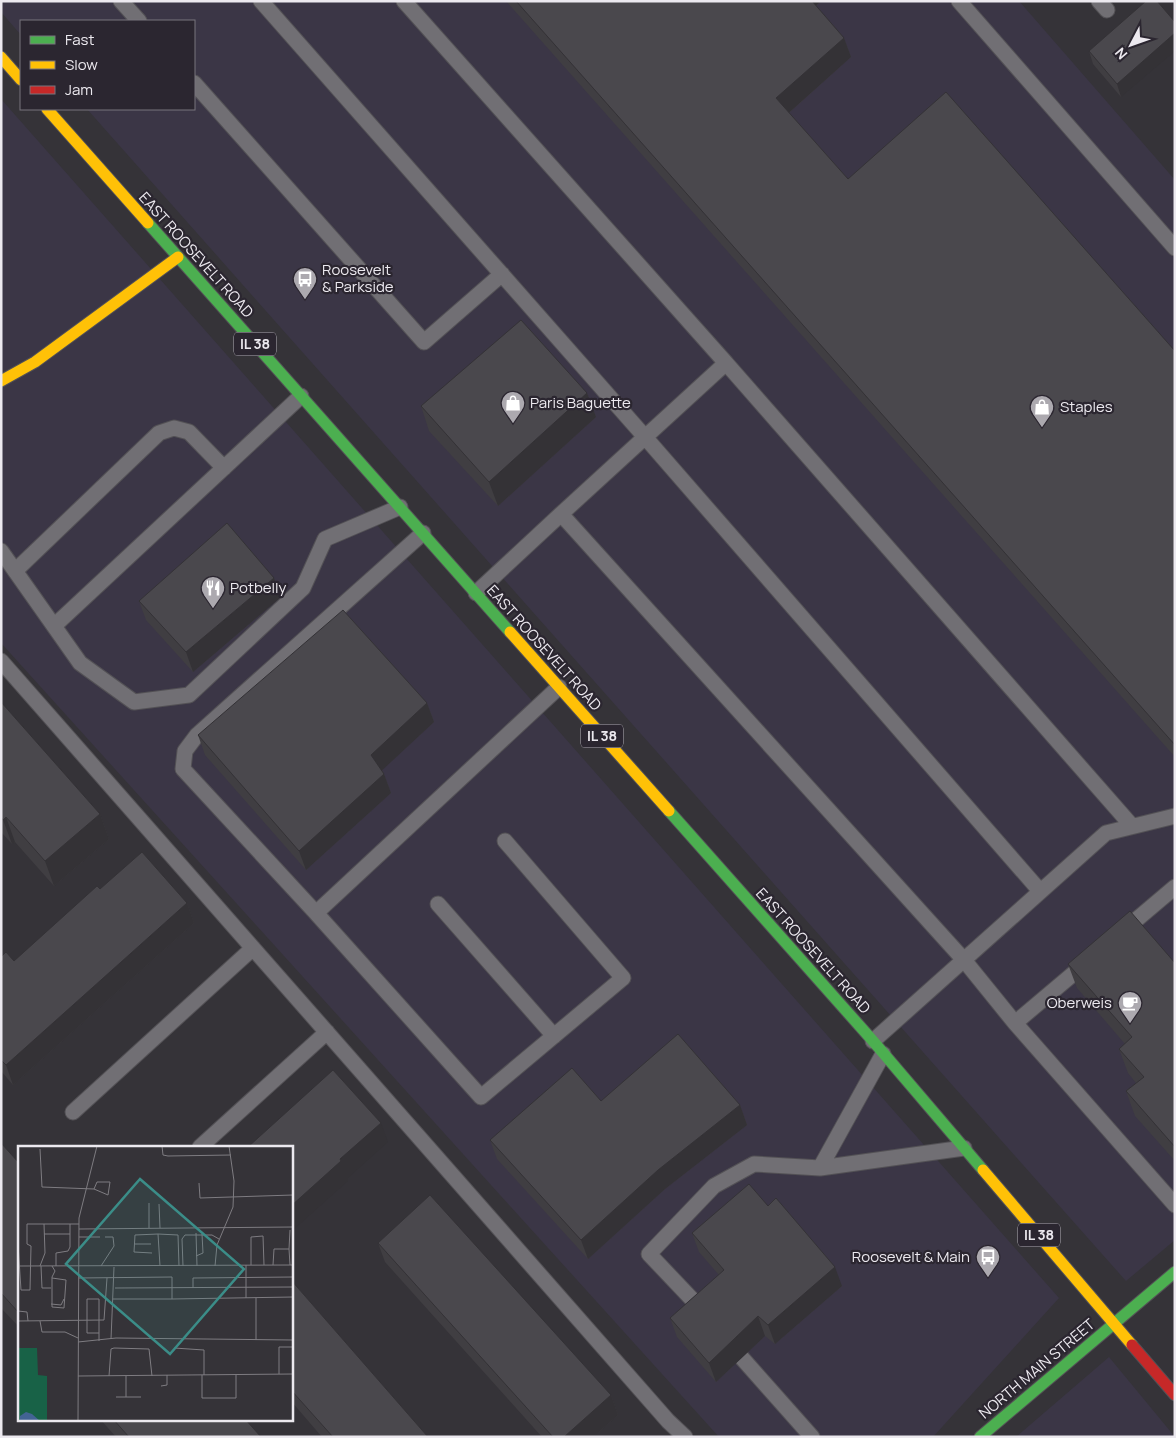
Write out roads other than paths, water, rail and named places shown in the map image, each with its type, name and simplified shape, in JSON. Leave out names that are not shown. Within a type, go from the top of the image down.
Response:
[{"type":"main road","points":[[1,57],[20,79]]},
{"type":"main road","name":"EAST ROOSEVELT ROAD","points":[[48,110],[873,1042],[1114,1323]]},
{"type":"main road","points":[[1,381],[35,362],[178,257]]},
{"type":"main road","name":"NORTH MAIN STREET","points":[[980,1437],[1175,1272]]},
{"type":"main road","name":"IL 38","points":[[1114,1323],[1175,1395]]},
{"type":"lane","points":[[122,1],[138,20]]},
{"type":"lane","points":[[261,1],[645,437],[1040,891]]},
{"type":"lane","points":[[404,1],[1132,826]]},
{"type":"lane","points":[[958,1],[1175,248]]},
{"type":"lane","points":[[195,84],[424,342],[502,274]]},
{"type":"lane","points":[[476,593],[726,364]]},
{"type":"lane","points":[[54,626],[301,396]]},
{"type":"lane","points":[[15,571],[159,433],[174,428],[189,432],[224,468]]},
{"type":"lane","points":[[1,551],[80,663],[134,702],[189,694],[303,588],[325,539],[400,507]]},
{"type":"lane","points":[[561,514],[964,960],[1015,1023],[1175,1205]]},
{"type":"lane","points":[[423,533],[197,735],[185,751],[183,769],[316,913],[481,1097],[623,978],[505,841]]},
{"type":"lane","points":[[1,661],[668,1421],[685,1437]]},
{"type":"lane","points":[[316,913],[559,687]]},
{"type":"lane","points":[[873,1042],[1106,832],[1175,816]]},
{"type":"lane","points":[[1114,939],[1175,887]]},
{"type":"lane","points":[[438,904],[554,1036]]},
{"type":"lane","points":[[72,1112],[253,948]]},
{"type":"lane","points":[[1015,1023],[1099,952]]},
{"type":"lane","points":[[201,1146],[327,1032]]},
{"type":"lane","points":[[820,1168],[883,1054]]},
{"type":"lane","points":[[704,1313],[650,1254],[714,1186],[754,1164],[820,1168],[964,1148]]},
{"type":"lane","points":[[742,1358],[812,1437]]},
{"type":"place","name":"Roosevelt & Parkside","points":[[305,300]]},
{"type":"place","name":"Paris Baguette","points":[[513,424]]},
{"type":"place","name":"Staples","points":[[1042,428]]},
{"type":"place","name":"Potbelly","points":[[213,609]]},
{"type":"place","name":"Oberweis","points":[[1130,1024]]},
{"type":"place","name":"Roosevelt & Main","points":[[988,1278]]}]
